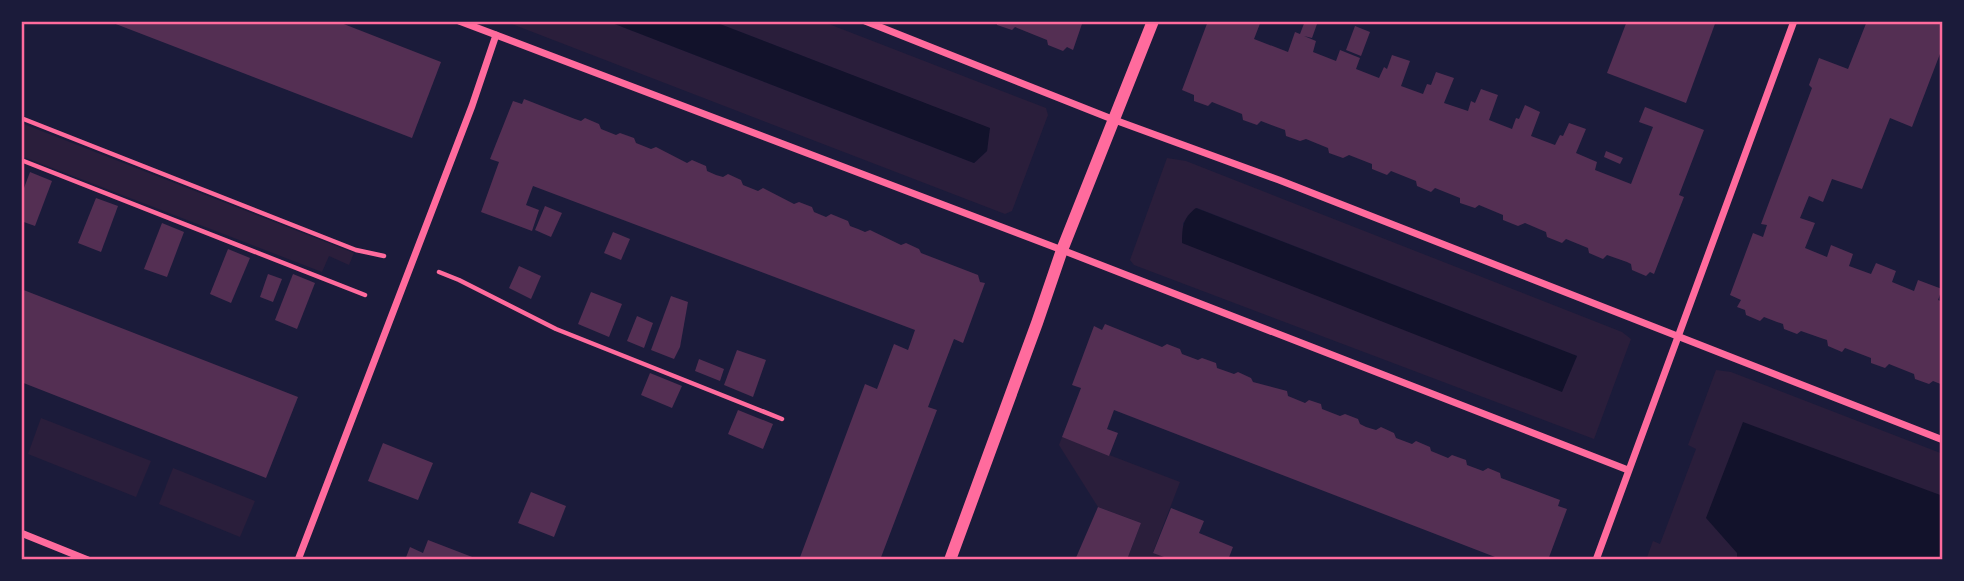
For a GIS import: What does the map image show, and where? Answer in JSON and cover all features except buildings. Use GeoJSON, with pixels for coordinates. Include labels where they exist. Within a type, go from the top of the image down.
{"type":"FeatureCollection","features":[{"type":"Feature","properties":{"kind":"street"},"geometry":{"type":"LineString","coordinates":[[459,21],[1062,250],[1628,470]]}},
{"type":"Feature","properties":{"kind":"street"},"geometry":{"type":"LineString","coordinates":[[865,21],[1943,440]]}},
{"type":"Feature","properties":{"kind":"street"},"geometry":{"type":"LineString","coordinates":[[950,560],[1062,250],[1153,21]]}},
{"type":"Feature","properties":{"kind":"street"},"geometry":{"type":"LineString","coordinates":[[1596,560],[1794,21]]}},
{"type":"Feature","properties":{"kind":"street"},"geometry":{"type":"LineString","coordinates":[[298,560],[472,106],[496,36]]}},
{"type":"Feature","properties":{"kind":"street"},"geometry":{"type":"LineString","coordinates":[[21,533],[88,560]]}},
{"type":"Feature","properties":{"kind":"path"},"geometry":{"type":"LineString","coordinates":[[21,160],[395,307]]}},
{"type":"Feature","properties":{"kind":"shaded area"},"geometry":{"type":"Polygon","coordinates":[[[504,21],[607,21],[974,163],[987,151],[989,128],[712,21],[821,21],[1046,108],[1048,115],[1012,211],[1005,214],[504,21]]]}},
{"type":"Feature","properties":{"kind":"shaded area"},"geometry":{"type":"Polygon","coordinates":[[[607,21],[712,21],[990,128],[987,151],[974,163],[607,21]]]}},
{"type":"Feature","properties":{"kind":"shaded area"},"geometry":{"type":"Polygon","coordinates":[[[21,123],[354,253],[349,265],[329,256],[322,272],[21,156],[21,123]]]}},
{"type":"Feature","properties":{"kind":"shaded area"},"geometry":{"type":"Polygon","coordinates":[[[1167,158],[1186,161],[1622,332],[1631,339],[1594,439],[1134,265],[1130,260],[1167,158]],[[1197,208],[1183,223],[1183,243],[1562,391],[1577,356],[1197,208]]]}},
{"type":"Feature","properties":{"kind":"shaded area"},"geometry":{"type":"Polygon","coordinates":[[[1196,208],[1577,356],[1562,392],[1182,243],[1184,223],[1196,208]]]}},
{"type":"Feature","properties":{"kind":"shaded area"},"geometry":{"type":"Polygon","coordinates":[[[1716,370],[1731,372],[1943,454],[1943,560],[1646,560],[1653,541],[1660,544],[1696,449],[1688,445],[1716,370]]]}},
{"type":"Feature","properties":{"kind":"shaded area"},"geometry":{"type":"Polygon","coordinates":[[[41,418],[151,461],[136,497],[28,454],[41,418]]]}},
{"type":"Feature","properties":{"kind":"shaded area"},"geometry":{"type":"Polygon","coordinates":[[[1743,422],[1943,496],[1943,560],[1737,560],[1737,553],[1706,518],[1743,422]]]}},
{"type":"Feature","properties":{"kind":"shaded area"},"geometry":{"type":"Polygon","coordinates":[[[1062,437],[1180,482],[1153,552],[1172,560],[1135,560],[1128,557],[1141,523],[1098,507],[1059,445],[1062,437]]]}},
{"type":"Feature","properties":{"kind":"shaded area"},"geometry":{"type":"Polygon","coordinates":[[[173,468],[255,501],[240,537],[159,504],[173,468]]]}}]}
